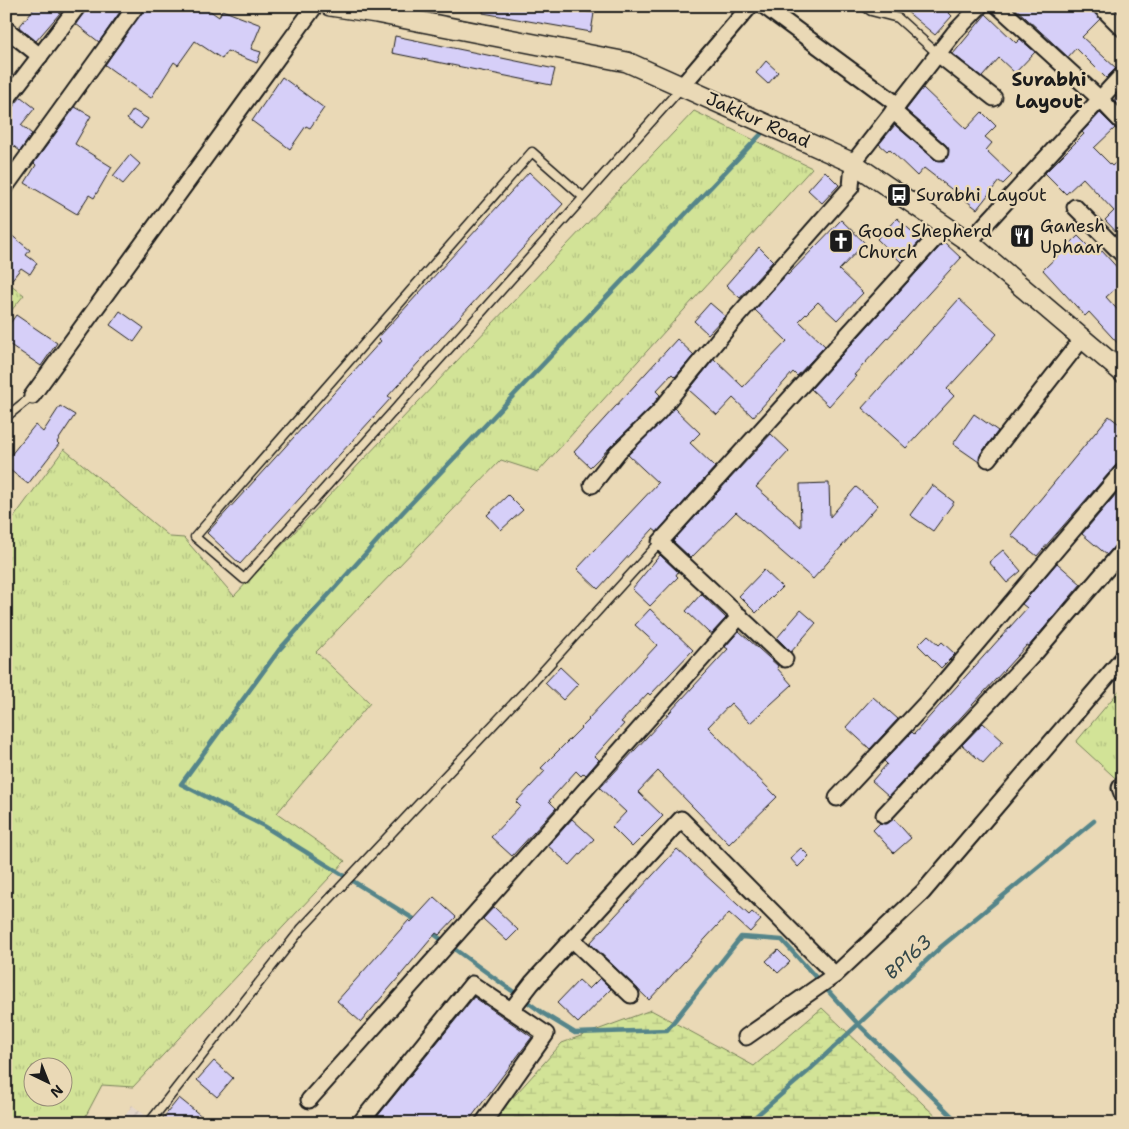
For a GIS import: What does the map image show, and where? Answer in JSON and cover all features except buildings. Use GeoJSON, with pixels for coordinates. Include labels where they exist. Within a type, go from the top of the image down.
{"type":"FeatureCollection","features":[{"type":"Feature","properties":{"kind":"street"},"geometry":{"type":"LineString","coordinates":[[6,100],[78,6]]}},
{"type":"Feature","properties":{"kind":"street"},"geometry":{"type":"LineString","coordinates":[[6,186],[136,6]]}},
{"type":"Feature","properties":{"kind":"street"},"geometry":{"type":"LineString","coordinates":[[32,396],[315,6]]}},
{"type":"Feature","properties":{"kind":"street","name":"Jakkur Road"},"geometry":{"type":"LineString","coordinates":[[330,6],[379,10],[627,62],[853,163],[969,242],[1123,373]]}},
{"type":"Feature","properties":{"kind":"street"},"geometry":{"type":"LineString","coordinates":[[682,86],[750,6]]}},
{"type":"Feature","properties":{"kind":"street"},"geometry":{"type":"LineString","coordinates":[[764,6],[895,108],[940,152]]}},
{"type":"Feature","properties":{"kind":"street"},"geometry":{"type":"LineString","coordinates":[[592,485],[618,452],[658,412],[734,320],[850,187],[853,163],[938,54],[980,6]]}},
{"type":"Feature","properties":{"kind":"street"},"geometry":{"type":"LineString","coordinates":[[998,6],[1100,99],[1123,123]]}},
{"type":"Feature","properties":{"kind":"street"},"geometry":{"type":"LineString","coordinates":[[1100,6],[1123,28]]}},
{"type":"Feature","properties":{"kind":"street"},"geometry":{"type":"LineString","coordinates":[[6,29],[40,56]]}},
{"type":"Feature","properties":{"kind":"street"},"geometry":{"type":"LineString","coordinates":[[938,54],[994,98]]}},
{"type":"Feature","properties":{"kind":"street"},"geometry":{"type":"LineString","coordinates":[[969,242],[1123,74]]}},
{"type":"Feature","properties":{"kind":"street"},"geometry":{"type":"LineString","coordinates":[[1075,207],[1123,255]]}},
{"type":"Feature","properties":{"kind":"street"},"geometry":{"type":"LineString","coordinates":[[785,659],[660,542],[946,226]]}},
{"type":"Feature","properties":{"kind":"street"},"geometry":{"type":"LineString","coordinates":[[988,459],[1082,339]]}},
{"type":"Feature","properties":{"kind":"street"},"geometry":{"type":"LineString","coordinates":[[838,798],[927,702],[1123,471]]}},
{"type":"Feature","properties":{"kind":"street"},"geometry":{"type":"LineString","coordinates":[[884,815],[1036,652],[1123,550]]}},
{"type":"Feature","properties":{"kind":"street"},"geometry":{"type":"LineString","coordinates":[[309,1100],[740,616]]}},
{"type":"Feature","properties":{"kind":"street"},"geometry":{"type":"LineString","coordinates":[[746,1037],[835,975],[923,892],[1123,658]]}},
{"type":"Feature","properties":{"kind":"street"},"geometry":{"type":"LineString","coordinates":[[1123,783],[1120,788],[1123,796]]}},
{"type":"Feature","properties":{"kind":"street"},"geometry":{"type":"LineString","coordinates":[[513,1007],[572,939],[681,820],[835,975]]}},
{"type":"Feature","properties":{"kind":"street"},"geometry":{"type":"LineString","coordinates":[[572,939],[631,995]]}},
{"type":"Feature","properties":{"kind":"street"},"geometry":{"type":"LineString","coordinates":[[360,1123],[472,984],[513,1007],[546,1034],[483,1123]]}},
{"type":"Feature","properties":{"kind":"lane"},"geometry":{"type":"LineString","coordinates":[[864,6],[870,11],[898,18],[938,54]]}},
{"type":"Feature","properties":{"kind":"lane"},"geometry":{"type":"LineString","coordinates":[[582,196],[532,152],[195,536],[244,579],[582,196],[682,86]]}},
{"type":"Feature","properties":{"kind":"lane"},"geometry":{"type":"LineString","coordinates":[[6,417],[32,396]]}},
{"type":"Feature","properties":{"kind":"lane"},"geometry":{"type":"LineString","coordinates":[[149,1123],[302,928],[527,689],[660,542]]}},
{"type":"Feature","properties":{"kind":"shaded area"},"geometry":{"type":"Polygon","coordinates":[[[132,1105],[155,1123],[121,1123],[132,1105]]]}},
{"type":"Feature","properties":{"kind":"green space"},"geometry":{"type":"Polygon","coordinates":[[[694,111],[812,168],[538,472],[501,460],[316,652],[370,703],[277,813],[345,861],[133,1087],[102,1085],[82,1123],[6,1123],[6,528],[64,449],[170,537],[184,538],[234,596],[694,111]]]}},
{"type":"Feature","properties":{"kind":"green space"},"geometry":{"type":"Polygon","coordinates":[[[6,281],[24,295],[6,317],[6,281]]]}},
{"type":"Feature","properties":{"kind":"green space"},"geometry":{"type":"Polygon","coordinates":[[[1123,686],[1123,785],[1076,742],[1123,686]]]}},
{"type":"Feature","properties":{"kind":"green space"},"geometry":{"type":"Polygon","coordinates":[[[822,1008],[943,1123],[490,1123],[562,1043],[651,1010],[754,1066],[822,1008]]]}},
{"type":"Feature","properties":{"kind":"waterway"},"geometry":{"type":"LineString","coordinates":[[417,921],[264,826],[181,784],[279,650],[403,512],[763,132]]}},
{"type":"Feature","properties":{"kind":"waterway","name":"BP163"},"geometry":{"type":"LineString","coordinates":[[748,1123],[805,1074],[942,946],[1094,821]]}},
{"type":"Feature","properties":{"kind":"waterway"},"geometry":{"type":"LineString","coordinates":[[431,932],[544,1014],[575,1033],[667,1030],[741,937],[782,940],[858,1024],[959,1123]]}},
{"type":"Feature","properties":{"kind":"place","name":"Surabhi Layout"},"geometry":{"type":"Point","coordinates":[899,195]}},
{"type":"Feature","properties":{"kind":"place","name":"Ganesh Uphaar"},"geometry":{"type":"Point","coordinates":[1022,236]}},
{"type":"Feature","properties":{"kind":"place","name":"Good Shepherd Church"},"geometry":{"type":"Point","coordinates":[841,241]}},
{"type":"Feature","properties":{"kind":"district","name":"Surabhi Layout"},"geometry":{"type":"Point","coordinates":[1049,90]}}]}
